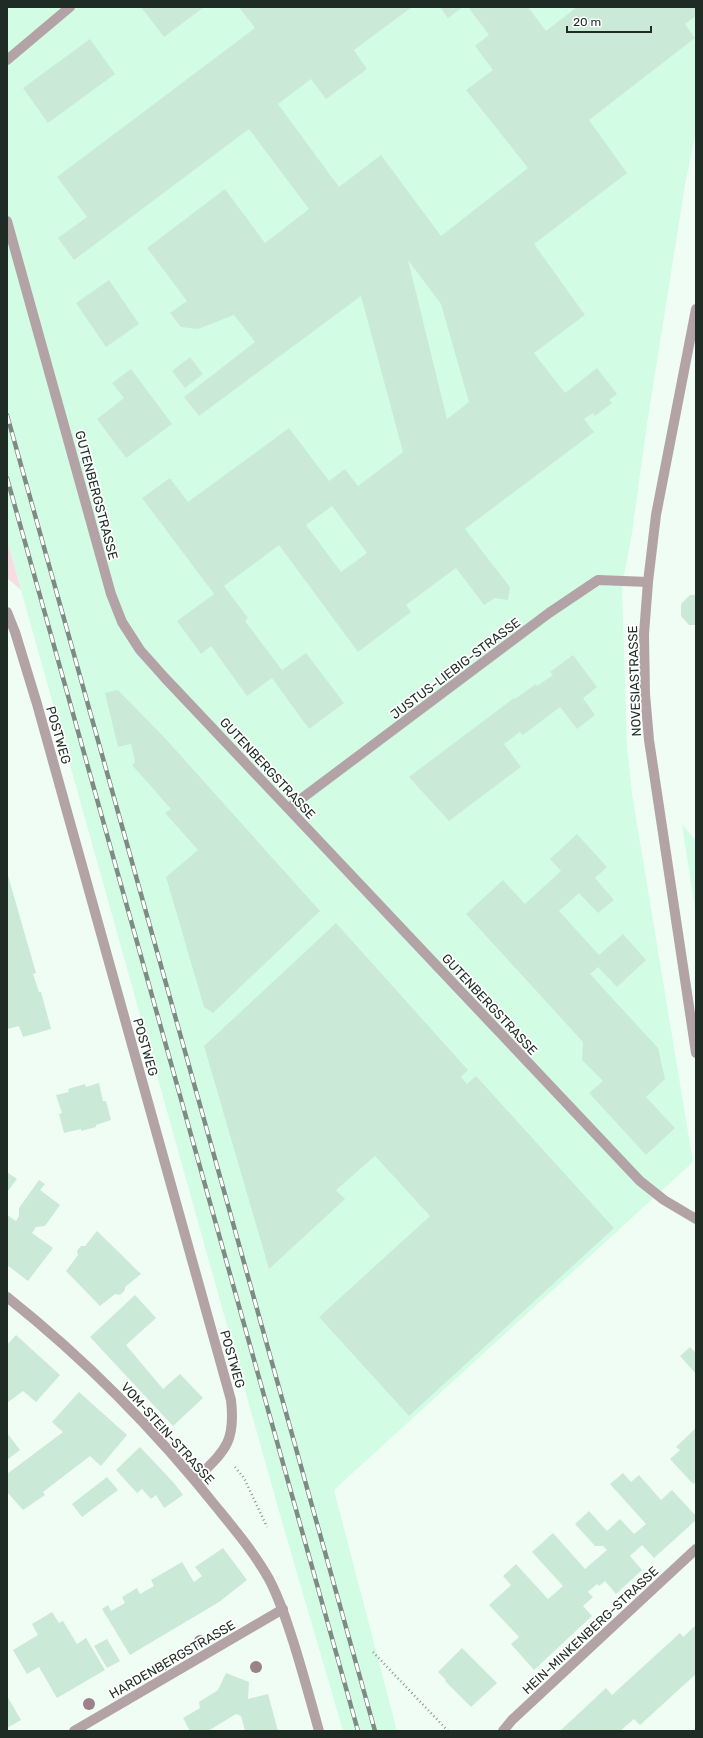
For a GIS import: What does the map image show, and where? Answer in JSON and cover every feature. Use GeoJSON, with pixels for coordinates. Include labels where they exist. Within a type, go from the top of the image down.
{"type":"FeatureCollection","features":[{"type":"Feature","properties":{"kind":"street"},"geometry":{"type":"LineString","coordinates":[[7,60],[70,7]]}},
{"type":"Feature","properties":{"kind":"street","name":"GUTENBERGSTRASSE"},"geometry":{"type":"LineString","coordinates":[[7,221],[111,594],[122,622],[140,650],[640,1181],[664,1200],[696,1219]]}},
{"type":"Feature","properties":{"kind":"street","name":"NOVESIASTRASSE"},"geometry":{"type":"LineString","coordinates":[[696,309],[656,515],[648,582],[644,634],[645,694],[648,732],[696,1053]]}},
{"type":"Feature","properties":{"kind":"street","name":"JUSTUS-LIEBIG-STRASSE"},"geometry":{"type":"LineString","coordinates":[[289,808],[548,613],[598,580],[648,582]]}},
{"type":"Feature","properties":{"kind":"street","name":"POSTWEG"},"geometry":{"type":"LineString","coordinates":[[7,612],[15,632],[36,704],[232,1400],[232,1429],[228,1442],[222,1453],[195,1480]]}},
{"type":"Feature","properties":{"kind":"street","name":"VOM-STEIN-STRASSE"},"geometry":{"type":"LineString","coordinates":[[7,1297],[54,1336],[103,1381],[195,1480],[252,1551],[269,1579],[283,1609],[319,1731]]}},
{"type":"Feature","properties":{"kind":"street","name":"HEIN-MINKENBERG-STRASSE"},"geometry":{"type":"LineString","coordinates":[[503,1731],[512,1720],[696,1549]]}},
{"type":"Feature","properties":{"kind":"street","name":"HARDENBERGSTRASSE"},"geometry":{"type":"LineString","coordinates":[[74,1731],[283,1609]]}},
{"type":"Feature","properties":{"kind":"path"},"geometry":{"type":"LineString","coordinates":[[244,1478],[267,1526]]}},
{"type":"Feature","properties":{"kind":"path"},"geometry":{"type":"LineString","coordinates":[[373,1652],[448,1731]]}},
{"type":"Feature","properties":{"kind":"shaded area"},"geometry":{"type":"Polygon","coordinates":[[[7,7],[696,7],[696,131],[685,185],[647,424],[632,533],[622,586],[627,746],[632,794],[693,1162],[334,1490],[397,1731],[343,1731],[282,1522],[7,540],[7,7]]]}},
{"type":"Feature","properties":{"kind":"shaded area"},"geometry":{"type":"Polygon","coordinates":[[[7,540],[21,590],[7,578],[7,540]]]}},
{"type":"Feature","properties":{"kind":"shaded area"},"geometry":{"type":"Polygon","coordinates":[[[682,824],[696,841],[696,915],[682,824]]]}},
{"type":"Feature","properties":{"kind":"building"},"geometry":{"type":"Polygon","coordinates":[[[141,7],[204,7],[164,37],[141,7]]]}},
{"type":"Feature","properties":{"kind":"building"},"geometry":{"type":"Polygon","coordinates":[[[239,7],[412,7],[354,50],[367,69],[326,99],[311,79],[278,104],[339,187],[381,155],[441,236],[528,168],[466,90],[493,70],[475,46],[489,35],[468,7],[528,7],[546,31],[577,7],[696,7],[696,16],[685,24],[695,38],[589,120],[627,173],[534,244],[585,315],[534,353],[565,393],[597,368],[617,394],[609,400],[612,403],[595,416],[593,413],[584,419],[594,432],[465,529],[510,587],[508,600],[495,598],[484,605],[456,568],[406,605],[411,612],[358,652],[279,545],[224,586],[248,618],[245,621],[282,670],[306,653],[344,703],[309,729],[272,678],[247,696],[211,646],[201,654],[177,621],[214,594],[142,498],[170,478],[188,502],[289,428],[329,481],[345,469],[358,486],[403,452],[361,296],[199,416],[184,397],[255,342],[234,315],[198,329],[181,327],[170,313],[187,301],[147,248],[225,189],[265,243],[309,209],[249,129],[74,260],[58,238],[87,217],[57,177],[255,28],[239,7]],[[408,260],[447,419],[469,402],[441,304],[408,260]],[[332,506],[306,525],[341,572],[367,553],[332,506]]]}},
{"type":"Feature","properties":{"kind":"building"},"geometry":{"type":"Polygon","coordinates":[[[440,7],[463,7],[448,18],[440,7]]]}},
{"type":"Feature","properties":{"kind":"building"},"geometry":{"type":"Polygon","coordinates":[[[90,39],[115,74],[48,123],[23,88],[90,39]]]}},
{"type":"Feature","properties":{"kind":"building"},"geometry":{"type":"Polygon","coordinates":[[[109,280],[139,324],[106,347],[76,303],[109,280]]]}},
{"type":"Feature","properties":{"kind":"building"},"geometry":{"type":"Polygon","coordinates":[[[190,357],[203,374],[185,388],[172,371],[190,357]]]}},
{"type":"Feature","properties":{"kind":"building"},"geometry":{"type":"Polygon","coordinates":[[[131,369],[172,424],[126,458],[97,419],[124,398],[112,383],[131,369]]]}},
{"type":"Feature","properties":{"kind":"building"},"geometry":{"type":"Polygon","coordinates":[[[690,595],[696,595],[696,625],[689,625],[681,616],[681,604],[690,595]]]}},
{"type":"Feature","properties":{"kind":"building"},"geometry":{"type":"Polygon","coordinates":[[[573,655],[597,687],[583,698],[595,715],[577,729],[560,707],[523,735],[520,732],[504,744],[521,767],[449,821],[409,777],[514,698],[515,699],[536,684],[537,686],[553,675],[550,672],[573,655]]]}},
{"type":"Feature","properties":{"kind":"building"},"geometry":{"type":"Polygon","coordinates":[[[118,690],[164,737],[320,911],[213,1013],[204,1007],[166,877],[198,850],[165,813],[171,809],[132,765],[135,762],[131,744],[118,747],[105,693],[118,690]]]}},
{"type":"Feature","properties":{"kind":"building"},"geometry":{"type":"Polygon","coordinates":[[[577,834],[607,867],[595,878],[614,900],[598,913],[579,893],[559,911],[599,955],[623,934],[646,960],[617,987],[598,967],[590,974],[658,1048],[665,1079],[646,1097],[675,1128],[646,1155],[589,1093],[603,1081],[582,1060],[583,1042],[466,914],[503,880],[525,904],[561,871],[550,859],[577,834]]]}},
{"type":"Feature","properties":{"kind":"building"},"geometry":{"type":"Polygon","coordinates":[[[7,872],[36,973],[33,974],[39,992],[41,992],[51,1029],[23,1037],[19,1026],[7,1029],[7,872]]]}},
{"type":"Feature","properties":{"kind":"building"},"geometry":{"type":"Polygon","coordinates":[[[336,923],[468,1070],[461,1077],[467,1084],[476,1076],[614,1228],[409,1416],[319,1317],[430,1216],[375,1156],[336,1190],[345,1199],[269,1269],[204,1046],[336,923]]]}},
{"type":"Feature","properties":{"kind":"building"},"geometry":{"type":"Polygon","coordinates":[[[99,1083],[103,1101],[106,1101],[111,1120],[96,1125],[96,1127],[64,1133],[59,1114],[62,1113],[56,1095],[69,1092],[68,1089],[85,1084],[86,1087],[99,1083]]]}},
{"type":"Feature","properties":{"kind":"building"},"geometry":{"type":"Polygon","coordinates":[[[7,1172],[17,1179],[7,1192],[7,1172]]]}},
{"type":"Feature","properties":{"kind":"building"},"geometry":{"type":"Polygon","coordinates":[[[39,1180],[45,1184],[40,1190],[60,1205],[45,1226],[36,1227],[32,1233],[53,1248],[28,1281],[7,1265],[7,1215],[16,1221],[19,1216],[19,1208],[39,1180]]]}},
{"type":"Feature","properties":{"kind":"building"},"geometry":{"type":"Polygon","coordinates":[[[97,1231],[141,1274],[125,1287],[125,1290],[120,1295],[115,1294],[100,1306],[66,1271],[78,1255],[77,1251],[81,1246],[85,1246],[97,1231]]]}},
{"type":"Feature","properties":{"kind":"building"},"geometry":{"type":"Polygon","coordinates":[[[135,1295],[156,1318],[126,1345],[163,1389],[180,1374],[203,1398],[173,1426],[90,1337],[135,1295]]]}},
{"type":"Feature","properties":{"kind":"building"},"geometry":{"type":"Polygon","coordinates":[[[16,1335],[60,1375],[36,1402],[23,1391],[7,1403],[7,1345],[16,1335]]]}},
{"type":"Feature","properties":{"kind":"building"},"geometry":{"type":"Polygon","coordinates":[[[690,1347],[696,1353],[696,1374],[680,1356],[690,1347]]]}},
{"type":"Feature","properties":{"kind":"building"},"geometry":{"type":"Polygon","coordinates":[[[79,1392],[127,1435],[101,1466],[90,1456],[43,1492],[45,1495],[23,1510],[7,1492],[7,1474],[63,1432],[52,1422],[79,1392]]]}},
{"type":"Feature","properties":{"kind":"building"},"geometry":{"type":"Polygon","coordinates":[[[696,1428],[696,1481],[693,1484],[670,1459],[680,1450],[676,1447],[696,1428]]]}},
{"type":"Feature","properties":{"kind":"building"},"geometry":{"type":"Polygon","coordinates":[[[7,1433],[20,1450],[7,1460],[7,1433]]]}},
{"type":"Feature","properties":{"kind":"building"},"geometry":{"type":"Polygon","coordinates":[[[140,1447],[174,1483],[183,1495],[164,1508],[156,1495],[151,1499],[142,1489],[137,1493],[116,1470],[140,1447]]]}},
{"type":"Feature","properties":{"kind":"building"},"geometry":{"type":"Polygon","coordinates":[[[623,1473],[631,1482],[639,1475],[661,1500],[672,1490],[696,1516],[696,1520],[654,1558],[642,1545],[630,1556],[642,1570],[616,1594],[605,1581],[599,1586],[597,1584],[588,1592],[593,1597],[583,1606],[592,1616],[534,1670],[511,1644],[519,1637],[489,1605],[511,1585],[503,1576],[516,1564],[548,1599],[563,1586],[532,1552],[553,1533],[585,1569],[607,1550],[603,1546],[595,1546],[575,1524],[589,1511],[607,1531],[620,1519],[634,1534],[646,1524],[610,1484],[623,1473]]]}},
{"type":"Feature","properties":{"kind":"building"},"geometry":{"type":"Polygon","coordinates":[[[107,1477],[118,1490],[82,1517],[72,1504],[107,1477]]]}},
{"type":"Feature","properties":{"kind":"building"},"geometry":{"type":"Polygon","coordinates":[[[223,1548],[247,1580],[219,1602],[130,1655],[102,1609],[108,1605],[111,1611],[125,1603],[122,1597],[137,1588],[140,1594],[154,1586],[151,1580],[182,1562],[194,1582],[202,1576],[195,1567],[223,1548]]]}},
{"type":"Feature","properties":{"kind":"building"},"geometry":{"type":"Polygon","coordinates":[[[52,1612],[59,1623],[63,1621],[77,1644],[86,1638],[105,1670],[57,1698],[39,1667],[27,1674],[13,1650],[38,1635],[32,1624],[52,1612]]]}},
{"type":"Feature","properties":{"kind":"building"},"geometry":{"type":"Polygon","coordinates":[[[696,1625],[696,1674],[640,1725],[634,1719],[620,1731],[560,1731],[606,1688],[612,1695],[680,1633],[683,1637],[696,1625]]]}},
{"type":"Feature","properties":{"kind":"building"},"geometry":{"type":"Polygon","coordinates":[[[107,1639],[120,1661],[107,1668],[94,1646],[107,1639]]]}},
{"type":"Feature","properties":{"kind":"building"},"geometry":{"type":"Polygon","coordinates":[[[462,1648],[497,1683],[471,1707],[438,1672],[462,1648]]]}},
{"type":"Feature","properties":{"kind":"building"},"geometry":{"type":"Polygon","coordinates":[[[226,1673],[249,1682],[248,1699],[268,1694],[278,1731],[245,1731],[241,1716],[236,1714],[208,1731],[190,1731],[183,1718],[200,1708],[199,1702],[218,1690],[226,1673]]]}},
{"type":"Feature","properties":{"kind":"building"},"geometry":{"type":"Polygon","coordinates":[[[7,1696],[21,1720],[7,1728],[7,1696]]]}},
{"type":"Feature","properties":{"kind":"railway"},"geometry":{"type":"LineString","coordinates":[[7,415],[375,1731]]}},
{"type":"Feature","properties":{"kind":"railway"},"geometry":{"type":"LineString","coordinates":[[7,478],[358,1731]]}}]}
